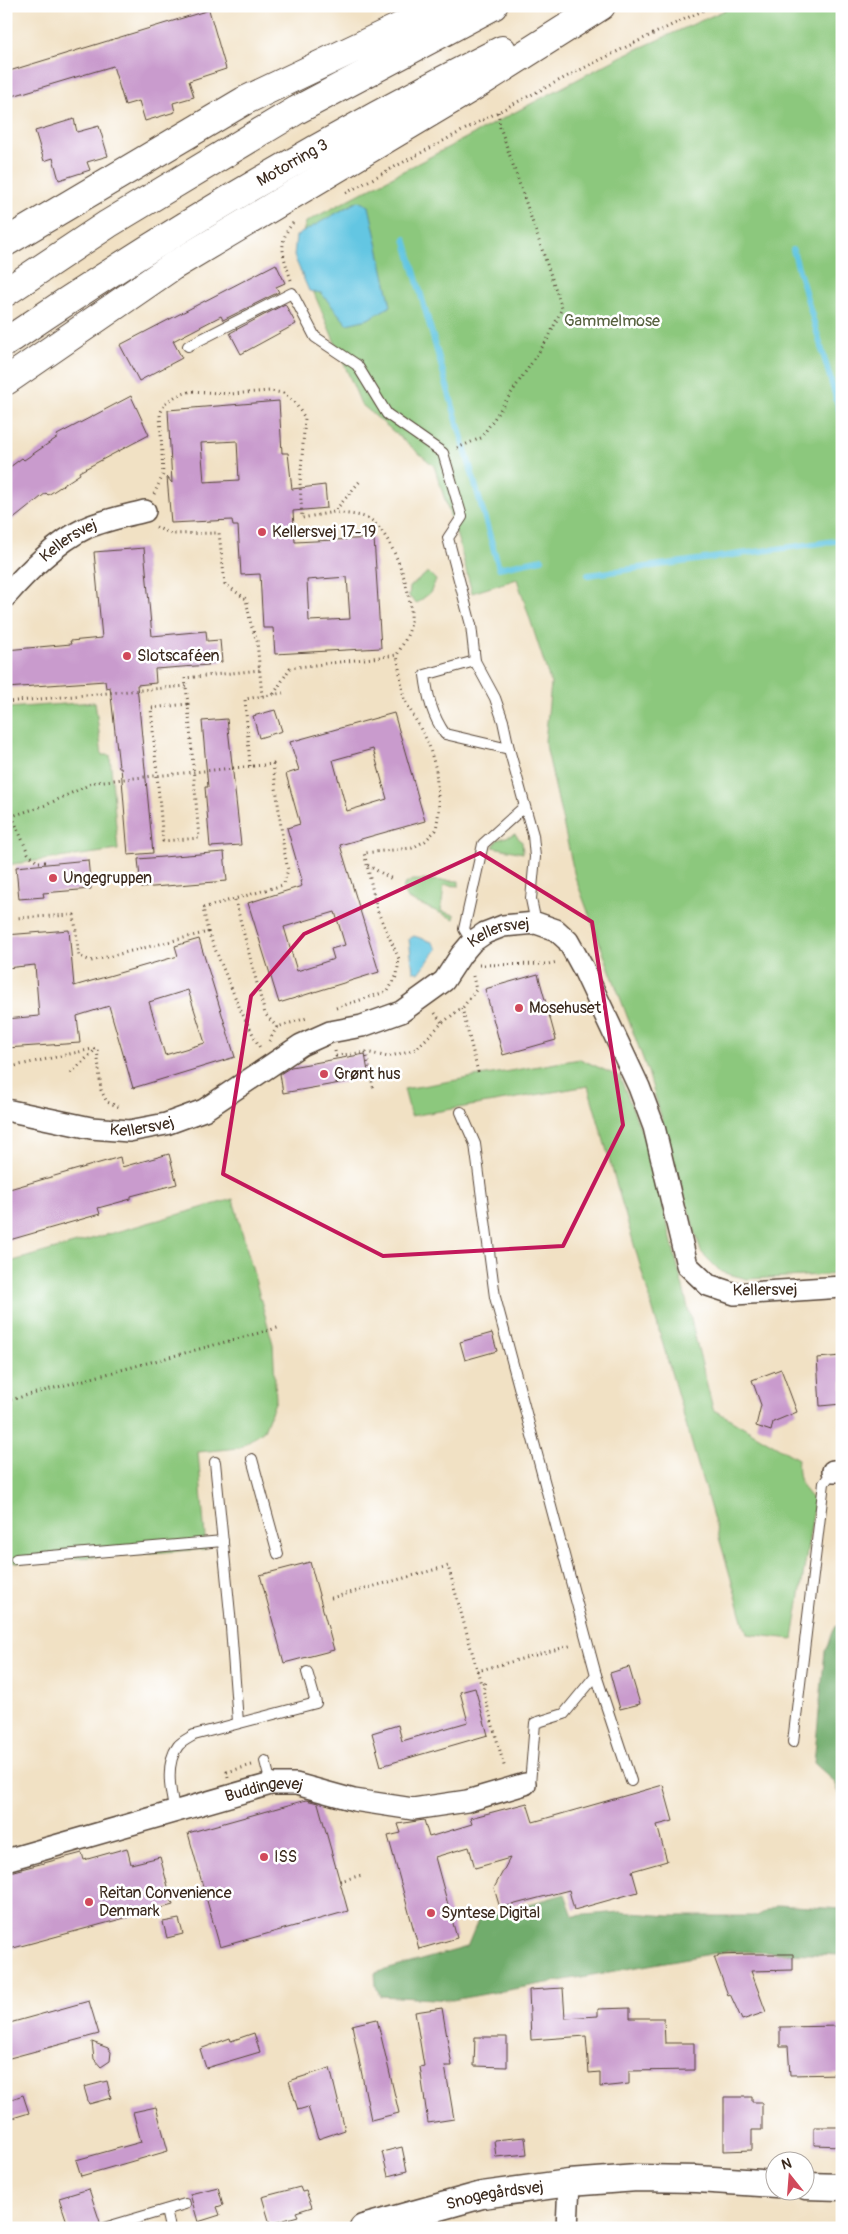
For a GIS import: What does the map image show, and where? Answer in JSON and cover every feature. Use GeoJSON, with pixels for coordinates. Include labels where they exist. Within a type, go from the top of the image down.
{"type":"FeatureCollection","features":[{"type":"Feature","properties":{"kind":"highway"},"geometry":{"type":"LineString","coordinates":[[6,242],[244,101],[406,24],[467,6]]}},
{"type":"Feature","properties":{"kind":"highway"},"geometry":{"type":"LineString","coordinates":[[6,292],[108,224],[297,110],[492,6]]}},
{"type":"Feature","properties":{"kind":"highway","name":"Motorring 3"},"geometry":{"type":"LineString","coordinates":[[6,342],[94,282],[270,177],[435,84],[590,6]]}},
{"type":"Feature","properties":{"kind":"highway"},"geometry":{"type":"LineString","coordinates":[[6,380],[173,266],[482,82],[601,6]]}},
{"type":"Feature","properties":{"kind":"street","name":"Kellersvej"},"geometry":{"type":"LineString","coordinates":[[6,596],[60,544],[84,529],[145,511]]}},
{"type":"Feature","properties":{"kind":"street","name":"Kellersvej"},"geometry":{"type":"LineString","coordinates":[[6,1110],[91,1128],[129,1130],[166,1124],[204,1110],[301,1045],[330,1032],[362,1026],[401,1012],[444,981],[472,942],[485,933],[503,926],[536,923],[556,930],[568,941],[639,1086],[654,1127],[687,1265],[708,1285],[735,1294],[842,1287]]}},
{"type":"Feature","properties":{"kind":"street","name":"Buddingevej"},"geometry":{"type":"LineString","coordinates":[[6,1860],[271,1784],[296,1784],[354,1800],[413,1809],[467,1801],[527,1784]]}},
{"type":"Feature","properties":{"kind":"street","name":"Snogegårdsvej"},"geometry":{"type":"LineString","coordinates":[[363,2228],[482,2195],[569,2182],[645,2178],[766,2183]]}},
{"type":"Feature","properties":{"kind":"street","name":"Snogegårdsvej"},"geometry":{"type":"LineString","coordinates":[[567,2228],[569,2182]]}},
{"type":"Feature","properties":{"kind":"street"},"geometry":{"type":"LineString","coordinates":[[816,2186],[842,2187]]}},
{"type":"Feature","properties":{"kind":"lane"},"geometry":{"type":"LineString","coordinates":[[188,346],[292,293],[315,337],[357,365],[387,414],[443,453],[462,517],[448,538],[471,625],[475,661],[495,698],[503,721],[508,749],[533,835],[535,857],[531,899],[536,923]]}},
{"type":"Feature","properties":{"kind":"lane"},"geometry":{"type":"LineString","coordinates":[[475,661],[425,675],[429,703],[434,718],[445,734],[508,749]]}},
{"type":"Feature","properties":{"kind":"lane"},"geometry":{"type":"LineString","coordinates":[[472,942],[464,929],[482,844],[524,807]]}},
{"type":"Feature","properties":{"kind":"lane"},"geometry":{"type":"LineString","coordinates":[[461,1112],[475,1144],[495,1297],[596,1675],[631,1781]]}},
{"type":"Feature","properties":{"kind":"lane"},"geometry":{"type":"LineString","coordinates":[[252,1459],[278,1554]]}},
{"type":"Feature","properties":{"kind":"lane"},"geometry":{"type":"LineString","coordinates":[[215,1462],[230,1614],[238,1722]]}},
{"type":"Feature","properties":{"kind":"lane"},"geometry":{"type":"LineString","coordinates":[[793,1742],[824,1483],[837,1471]]}},
{"type":"Feature","properties":{"kind":"lane"},"geometry":{"type":"LineString","coordinates":[[16,1559],[223,1541]]}},
{"type":"Feature","properties":{"kind":"lane"},"geometry":{"type":"LineString","coordinates":[[175,1811],[171,1796],[170,1765],[178,1746],[194,1735],[316,1703],[307,1672]]}},
{"type":"Feature","properties":{"kind":"lane"},"geometry":{"type":"LineString","coordinates":[[527,1784],[535,1723],[564,1714],[596,1675]]}},
{"type":"Feature","properties":{"kind":"lane"},"geometry":{"type":"LineString","coordinates":[[265,1761],[271,1784]]}},
{"type":"Feature","properties":{"kind":"lane"},"geometry":{"type":"LineString","coordinates":[[104,2228],[185,2204]]}},
{"type":"Feature","properties":{"kind":"lane"},"geometry":{"type":"LineString","coordinates":[[166,2210],[170,2228]]}},
{"type":"Feature","properties":{"kind":"path"},"geometry":{"type":"LineString","coordinates":[[341,196],[498,111],[713,6]]}},
{"type":"Feature","properties":{"kind":"path"},"geometry":{"type":"LineString","coordinates":[[453,450],[481,438],[549,337],[562,308],[500,126],[498,111]]}},
{"type":"Feature","properties":{"kind":"path"},"geometry":{"type":"LineString","coordinates":[[292,293],[292,281],[282,247],[285,232],[298,219]]}},
{"type":"Feature","properties":{"kind":"path"},"geometry":{"type":"LineString","coordinates":[[262,696],[257,641],[251,625],[246,599],[225,584],[219,533],[171,534],[157,528],[145,511],[163,475],[160,414],[165,403],[176,396],[192,391],[230,394],[270,391],[283,393],[295,403],[305,418],[300,483],[302,518],[334,512],[370,518],[384,532],[394,551],[409,602],[412,621],[404,642],[396,655],[404,699],[428,742],[436,770],[439,810],[436,830],[426,841],[412,848],[364,853],[377,910],[399,959],[397,975],[388,991],[333,1009]]}},
{"type":"Feature","properties":{"kind":"path"},"geometry":{"type":"LineString","coordinates":[[334,512],[360,481]]}},
{"type":"Feature","properties":{"kind":"path"},"geometry":{"type":"LineString","coordinates":[[274,694],[290,668],[396,655]]}},
{"type":"Feature","properties":{"kind":"path"},"geometry":{"type":"LineString","coordinates":[[188,704],[151,708],[163,841],[199,838],[194,772],[188,704],[185,678],[260,670]]}},
{"type":"Feature","properties":{"kind":"path"},"geometry":{"type":"LineString","coordinates":[[6,702],[186,686]]}},
{"type":"Feature","properties":{"kind":"path"},"geometry":{"type":"LineString","coordinates":[[250,766],[244,698],[283,694]]}},
{"type":"Feature","properties":{"kind":"path"},"geometry":{"type":"LineString","coordinates":[[6,818],[46,805],[95,782],[272,764],[288,870],[284,885],[203,908],[208,932],[240,1009],[262,1052],[277,1027],[314,1015]]}},
{"type":"Feature","properties":{"kind":"path"},"geometry":{"type":"LineString","coordinates":[[12,816],[28,853],[37,862],[45,862]]}},
{"type":"Feature","properties":{"kind":"path"},"geometry":{"type":"LineString","coordinates":[[368,865],[394,880]]}},
{"type":"Feature","properties":{"kind":"path"},"geometry":{"type":"LineString","coordinates":[[234,900],[265,1014],[277,1027]]}},
{"type":"Feature","properties":{"kind":"path"},"geometry":{"type":"LineString","coordinates":[[16,918],[74,915],[78,956],[91,961],[208,932]]}},
{"type":"Feature","properties":{"kind":"path"},"geometry":{"type":"LineString","coordinates":[[471,965],[548,964],[577,957]]}},
{"type":"Feature","properties":{"kind":"path"},"geometry":{"type":"LineString","coordinates":[[462,1008],[478,1072]]}},
{"type":"Feature","properties":{"kind":"path"},"geometry":{"type":"LineString","coordinates":[[6,1068],[97,1048]]}},
{"type":"Feature","properties":{"kind":"path"},"geometry":{"type":"LineString","coordinates":[[71,1073],[97,1048]]}},
{"type":"Feature","properties":{"kind":"path"},"geometry":{"type":"LineString","coordinates":[[97,1048],[101,1090],[107,1102],[127,1111]]}},
{"type":"Feature","properties":{"kind":"path"},"geometry":{"type":"LineString","coordinates":[[366,1052],[374,1091]]}},
{"type":"Feature","properties":{"kind":"path"},"geometry":{"type":"LineString","coordinates":[[6,1401],[281,1327]]}},
{"type":"Feature","properties":{"kind":"path"},"geometry":{"type":"LineString","coordinates":[[331,1598],[448,1566],[480,1684],[486,1682],[483,1690],[500,1751]]}},
{"type":"Feature","properties":{"kind":"path"},"geometry":{"type":"LineString","coordinates":[[477,1671],[588,1642]]}},
{"type":"Feature","properties":{"kind":"path"},"geometry":{"type":"LineString","coordinates":[[340,1881],[362,1875]]}},
{"type":"Feature","properties":{"kind":"highlighted area"},"geometry":{"type":"Polygon","coordinates":[[[480,853],[592,922],[623,1125],[563,1246],[383,1256],[223,1174],[251,996],[304,934],[480,853]]]}},
{"type":"Feature","properties":{"kind":"green space","name":"Gammelmose"},"geometry":{"type":"Polygon","coordinates":[[[734,6],[842,6],[842,1274],[747,1279],[721,1272],[701,1252],[648,1072],[575,877],[545,741],[551,684],[517,579],[472,593],[459,543],[434,466],[361,404],[297,253],[306,222],[622,56],[734,6]]]}},
{"type":"Feature","properties":{"kind":"green space"},"geometry":{"type":"Polygon","coordinates":[[[428,572],[436,580],[430,593],[417,603],[409,597],[410,587],[428,572]]]}},
{"type":"Feature","properties":{"kind":"green space"},"geometry":{"type":"Polygon","coordinates":[[[95,702],[102,755],[110,755],[118,850],[6,865],[6,708],[95,702]]]}},
{"type":"Feature","properties":{"kind":"green space"},"geometry":{"type":"Polygon","coordinates":[[[515,834],[522,842],[523,853],[493,847],[497,840],[515,834]]]}},
{"type":"Feature","properties":{"kind":"green space"},"geometry":{"type":"Polygon","coordinates":[[[412,880],[459,881],[459,886],[444,885],[441,911],[455,915],[454,919],[408,899],[403,892],[404,885],[412,880]]]}},
{"type":"Feature","properties":{"kind":"green space"},"geometry":{"type":"Polygon","coordinates":[[[580,1059],[620,1077],[649,1150],[713,1409],[798,1459],[800,1482],[815,1501],[793,1639],[747,1634],[588,1086],[411,1116],[404,1089],[580,1059]]]}},
{"type":"Feature","properties":{"kind":"green space"},"geometry":{"type":"Polygon","coordinates":[[[233,1199],[273,1344],[276,1400],[264,1430],[239,1448],[198,1452],[206,1549],[6,1563],[6,1263],[233,1199]]]}},
{"type":"Feature","properties":{"kind":"green space"},"geometry":{"type":"Polygon","coordinates":[[[837,1625],[842,1625],[842,1801],[835,1782],[814,1763],[825,1651],[837,1625]]]}},
{"type":"Feature","properties":{"kind":"green space"},"geometry":{"type":"Polygon","coordinates":[[[565,1894],[573,1916],[620,1912],[670,1916],[757,1916],[778,1905],[842,1909],[842,1955],[727,1951],[452,2000],[380,1996],[376,1986],[375,1973],[467,1947],[479,1918],[565,1894]]]}},
{"type":"Feature","properties":{"kind":"water"},"geometry":{"type":"Polygon","coordinates":[[[358,201],[369,206],[391,306],[368,319],[347,324],[321,293],[309,291],[294,256],[296,236],[358,201]]]}},
{"type":"Feature","properties":{"kind":"water"},"geometry":{"type":"Polygon","coordinates":[[[414,936],[432,942],[437,949],[419,973],[413,971],[409,939],[414,936]]]}},
{"type":"Feature","properties":{"kind":"building"},"geometry":{"type":"Polygon","coordinates":[[[209,10],[226,69],[189,81],[194,97],[173,103],[175,112],[145,121],[139,101],[125,105],[113,66],[6,98],[6,72],[209,10]]]}},
{"type":"Feature","properties":{"kind":"building"},"geometry":{"type":"Polygon","coordinates":[[[74,119],[77,132],[99,126],[108,156],[87,162],[90,170],[59,180],[53,158],[44,161],[35,131],[74,119]]]}},
{"type":"Feature","properties":{"kind":"building"},"geometry":{"type":"Polygon","coordinates":[[[276,264],[285,283],[276,287],[279,292],[223,320],[221,316],[173,341],[182,358],[139,381],[120,345],[276,264]]]}},
{"type":"Feature","properties":{"kind":"building"},"geometry":{"type":"Polygon","coordinates":[[[285,304],[296,324],[241,354],[230,333],[285,304]]]}},
{"type":"Feature","properties":{"kind":"building"},"geometry":{"type":"Polygon","coordinates":[[[131,396],[149,435],[79,472],[80,474],[48,495],[46,493],[6,525],[6,470],[22,458],[24,460],[58,437],[57,435],[131,396]]]}},
{"type":"Feature","properties":{"kind":"building","name":"Kellersvej 17-19"},"geometry":{"type":"Polygon","coordinates":[[[279,401],[282,453],[288,453],[292,489],[325,485],[327,508],[293,511],[295,542],[374,538],[381,648],[275,654],[273,628],[263,628],[260,574],[241,575],[238,526],[233,526],[232,520],[171,523],[167,477],[172,483],[168,410],[279,401]],[[237,441],[201,443],[204,482],[239,480],[237,441]],[[347,577],[307,580],[309,621],[350,619],[347,577]]]}},
{"type":"Feature","properties":{"kind":"building"},"geometry":{"type":"Polygon","coordinates":[[[144,548],[152,636],[206,631],[207,641],[220,640],[222,662],[208,663],[209,665],[155,669],[156,683],[137,685],[153,853],[128,855],[121,767],[119,767],[110,687],[106,688],[105,681],[6,688],[6,650],[71,644],[70,641],[102,638],[94,552],[144,548]]]}},
{"type":"Feature","properties":{"kind":"building"},"geometry":{"type":"Polygon","coordinates":[[[275,710],[282,731],[259,738],[253,716],[275,710]]]}},
{"type":"Feature","properties":{"kind":"building"},"geometry":{"type":"Polygon","coordinates":[[[394,713],[425,821],[340,845],[379,972],[279,1003],[248,903],[302,886],[300,881],[302,880],[287,828],[300,824],[286,774],[299,770],[290,742],[394,713]],[[373,749],[333,760],[347,811],[387,799],[373,749]],[[335,912],[284,927],[297,971],[334,959],[331,949],[345,945],[335,912]]]}},
{"type":"Feature","properties":{"kind":"building"},"geometry":{"type":"Polygon","coordinates":[[[227,719],[241,845],[210,847],[205,787],[208,787],[202,721],[227,719]]]}},
{"type":"Feature","properties":{"kind":"building"},"geometry":{"type":"Polygon","coordinates":[[[224,852],[227,881],[141,888],[138,859],[224,852]]]}},
{"type":"Feature","properties":{"kind":"building","name":"Ungegruppen"},"geometry":{"type":"Polygon","coordinates":[[[88,860],[91,889],[43,893],[44,897],[19,899],[16,867],[88,860]]]}},
{"type":"Feature","properties":{"kind":"building"},"geometry":{"type":"Polygon","coordinates":[[[69,930],[74,986],[178,956],[175,946],[199,939],[235,1057],[133,1088],[109,1006],[77,1016],[80,1043],[6,1048],[6,1019],[39,1016],[35,965],[6,968],[6,935],[69,930]],[[188,990],[149,1002],[165,1055],[205,1043],[188,990]]]}},
{"type":"Feature","properties":{"kind":"building","name":"Mosehuset"},"geometry":{"type":"Polygon","coordinates":[[[538,974],[556,1040],[503,1055],[485,989],[538,974]]]}},
{"type":"Feature","properties":{"kind":"building","name":"Grønt hus"},"geometry":{"type":"Polygon","coordinates":[[[365,1054],[369,1078],[283,1093],[280,1074],[291,1067],[365,1054]]]}},
{"type":"Feature","properties":{"kind":"building"},"geometry":{"type":"Polygon","coordinates":[[[169,1154],[177,1184],[131,1196],[131,1199],[98,1208],[100,1214],[6,1241],[6,1190],[120,1157],[122,1167],[169,1154]]]}},
{"type":"Feature","properties":{"kind":"building"},"geometry":{"type":"Polygon","coordinates":[[[492,1333],[497,1351],[465,1360],[460,1342],[492,1333]]]}},
{"type":"Feature","properties":{"kind":"building"},"geometry":{"type":"Polygon","coordinates":[[[842,1356],[842,1404],[820,1406],[817,1358],[842,1356]]]}},
{"type":"Feature","properties":{"kind":"building"},"geometry":{"type":"Polygon","coordinates":[[[781,1369],[797,1412],[773,1422],[771,1431],[756,1426],[761,1405],[752,1380],[781,1369]]]}},
{"type":"Feature","properties":{"kind":"building"},"geometry":{"type":"Polygon","coordinates":[[[310,1562],[334,1650],[284,1663],[260,1575],[310,1562]]]}},
{"type":"Feature","properties":{"kind":"building"},"geometry":{"type":"Polygon","coordinates":[[[629,1667],[640,1704],[620,1709],[610,1673],[629,1667]]]}},
{"type":"Feature","properties":{"kind":"building"},"geometry":{"type":"Polygon","coordinates":[[[475,1688],[488,1735],[381,1766],[372,1733],[398,1725],[402,1741],[468,1722],[460,1692],[475,1688]]]}},
{"type":"Feature","properties":{"kind":"building"},"geometry":{"type":"Polygon","coordinates":[[[663,1785],[673,1821],[657,1825],[667,1861],[632,1871],[638,1892],[574,1910],[569,1890],[500,1908],[494,1888],[510,1858],[475,1868],[469,1847],[435,1857],[457,1938],[419,1949],[388,1836],[401,1833],[398,1824],[424,1820],[429,1837],[472,1824],[470,1818],[527,1803],[533,1822],[663,1785]]]}},
{"type":"Feature","properties":{"kind":"building","name":"ISS"},"geometry":{"type":"Polygon","coordinates":[[[306,1800],[318,1803],[348,1911],[220,1947],[188,1833],[306,1800]]]}},
{"type":"Feature","properties":{"kind":"building","name":"Reitan Convenience Denmark"},"geometry":{"type":"Polygon","coordinates":[[[127,1848],[131,1864],[160,1857],[173,1905],[6,1950],[6,1873],[82,1853],[84,1860],[127,1848]]]}},
{"type":"Feature","properties":{"kind":"building"},"geometry":{"type":"Polygon","coordinates":[[[179,1919],[183,1934],[167,1938],[163,1922],[179,1919]]]}},
{"type":"Feature","properties":{"kind":"building"},"geometry":{"type":"Polygon","coordinates":[[[793,1954],[793,1970],[751,1971],[766,2012],[742,2020],[730,1994],[728,1995],[714,1957],[718,1957],[718,1955],[793,1954]]]}},
{"type":"Feature","properties":{"kind":"building"},"geometry":{"type":"Polygon","coordinates":[[[563,1988],[565,2018],[598,2016],[598,2009],[630,2008],[630,2018],[664,2018],[665,2043],[694,2043],[694,2070],[629,2071],[629,2084],[600,2087],[600,2072],[589,2073],[586,2036],[531,2040],[529,1990],[563,1988]]]}},
{"type":"Feature","properties":{"kind":"building"},"geometry":{"type":"Polygon","coordinates":[[[89,2001],[99,2034],[6,2059],[6,2024],[89,2001]]]}},
{"type":"Feature","properties":{"kind":"building"},"geometry":{"type":"Polygon","coordinates":[[[442,2008],[452,2066],[445,2066],[454,2119],[428,2123],[420,2067],[424,2066],[415,2012],[442,2008]]]}},
{"type":"Feature","properties":{"kind":"building"},"geometry":{"type":"Polygon","coordinates":[[[377,2019],[399,2113],[371,2120],[352,2025],[377,2019]]]}},
{"type":"Feature","properties":{"kind":"building"},"geometry":{"type":"Polygon","coordinates":[[[842,2026],[842,2074],[790,2075],[788,2046],[780,2046],[780,2027],[842,2026]]]}},
{"type":"Feature","properties":{"kind":"building"},"geometry":{"type":"Polygon","coordinates":[[[254,2033],[260,2052],[206,2068],[200,2049],[230,2038],[231,2041],[254,2033]]]}},
{"type":"Feature","properties":{"kind":"building"},"geometry":{"type":"Polygon","coordinates":[[[475,2037],[507,2037],[507,2067],[474,2066],[475,2037]]]}},
{"type":"Feature","properties":{"kind":"building"},"geometry":{"type":"Polygon","coordinates":[[[92,2042],[108,2048],[111,2052],[110,2061],[101,2067],[94,2059],[92,2042]]]}},
{"type":"Feature","properties":{"kind":"building"},"geometry":{"type":"Polygon","coordinates":[[[330,2068],[345,2130],[318,2139],[308,2107],[298,2110],[289,2081],[330,2068]]]}},
{"type":"Feature","properties":{"kind":"building"},"geometry":{"type":"Polygon","coordinates":[[[107,2081],[111,2098],[89,2104],[84,2087],[107,2081]]]}},
{"type":"Feature","properties":{"kind":"building"},"geometry":{"type":"Polygon","coordinates":[[[23,2095],[29,2113],[6,2120],[6,2101],[23,2095]]]}},
{"type":"Feature","properties":{"kind":"building"},"geometry":{"type":"Polygon","coordinates":[[[724,2097],[752,2097],[752,2102],[762,2102],[762,2130],[752,2130],[752,2150],[724,2151],[724,2097]]]}},
{"type":"Feature","properties":{"kind":"building"},"geometry":{"type":"Polygon","coordinates":[[[156,2107],[168,2151],[81,2176],[76,2160],[141,2142],[133,2112],[156,2107]]]}},
{"type":"Feature","properties":{"kind":"building"},"geometry":{"type":"Polygon","coordinates":[[[814,2127],[842,2127],[842,2146],[814,2145],[814,2127]]]}},
{"type":"Feature","properties":{"kind":"building"},"geometry":{"type":"Polygon","coordinates":[[[525,2137],[527,2154],[496,2157],[494,2140],[525,2137]]]}},
{"type":"Feature","properties":{"kind":"building"},"geometry":{"type":"Polygon","coordinates":[[[402,2147],[407,2171],[388,2176],[382,2152],[402,2147]]]}},
{"type":"Feature","properties":{"kind":"building"},"geometry":{"type":"Polygon","coordinates":[[[218,2187],[223,2205],[217,2207],[220,2215],[198,2222],[190,2194],[218,2187]]]}},
{"type":"Feature","properties":{"kind":"building"},"geometry":{"type":"Polygon","coordinates":[[[300,2187],[302,2192],[306,2191],[312,2207],[296,2212],[298,2216],[270,2224],[262,2197],[300,2187]]]}},
{"type":"Feature","properties":{"kind":"building"},"geometry":{"type":"Polygon","coordinates":[[[89,2189],[100,2222],[97,2228],[69,2228],[59,2198],[89,2189]]]}},
{"type":"Feature","properties":{"kind":"waterway"},"geometry":{"type":"LineString","coordinates":[[405,239],[499,568],[542,559]]}},
{"type":"Feature","properties":{"kind":"waterway"},"geometry":{"type":"LineString","coordinates":[[793,250],[842,419]]}},
{"type":"Feature","properties":{"kind":"waterway"},"geometry":{"type":"LineString","coordinates":[[588,575],[842,540]]}},
{"type":"Feature","properties":{"kind":"place","name":"Kellersvej 17-19"},"geometry":{"type":"Point","coordinates":[262,532]}},
{"type":"Feature","properties":{"kind":"place","name":"Slotscaféen"},"geometry":{"type":"Point","coordinates":[127,656]}},
{"type":"Feature","properties":{"kind":"place","name":"Ungegruppen"},"geometry":{"type":"Point","coordinates":[53,878]}},
{"type":"Feature","properties":{"kind":"place","name":"Mosehuset"},"geometry":{"type":"Point","coordinates":[519,1008]}},
{"type":"Feature","properties":{"kind":"place","name":"Grønt hus"},"geometry":{"type":"Point","coordinates":[324,1074]}},
{"type":"Feature","properties":{"kind":"place","name":"ISS"},"geometry":{"type":"Point","coordinates":[264,1857]}},
{"type":"Feature","properties":{"kind":"place","name":"Reitan Convenience Denmark"},"geometry":{"type":"Point","coordinates":[89,1902]}},
{"type":"Feature","properties":{"kind":"place","name":"Syntese Digital"},"geometry":{"type":"Point","coordinates":[431,1913]}}]}
